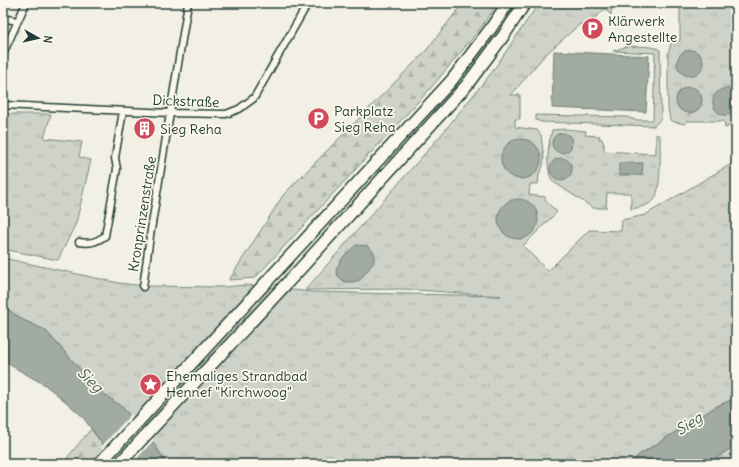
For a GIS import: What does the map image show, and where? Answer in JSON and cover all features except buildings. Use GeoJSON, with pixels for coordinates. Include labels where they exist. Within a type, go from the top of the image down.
{"type":"FeatureCollection","features":[{"type":"Feature","properties":{"kind":"highway"},"geometry":{"type":"LineString","coordinates":[[99,464],[452,80],[492,28],[508,3]]}},
{"type":"Feature","properties":{"kind":"highway"},"geometry":{"type":"LineString","coordinates":[[120,464],[466,86],[504,35],[525,3]]}},
{"type":"Feature","properties":{"kind":"street"},"geometry":{"type":"LineString","coordinates":[[3,54],[26,3]]}},
{"type":"Feature","properties":{"kind":"street","name":"Kronprinzenstraße"},"geometry":{"type":"LineString","coordinates":[[143,287],[188,3]]}},
{"type":"Feature","properties":{"kind":"street","name":"Dickstraße"},"geometry":{"type":"LineString","coordinates":[[3,105],[170,113],[226,114],[239,109],[254,98],[308,3]]}},
{"type":"Feature","properties":{"kind":"street"},"geometry":{"type":"LineString","coordinates":[[3,18],[17,22]]}},
{"type":"Feature","properties":{"kind":"street"},"geometry":{"type":"LineString","coordinates":[[79,242],[97,242],[105,236],[117,169],[115,158],[123,111]]}},
{"type":"Feature","properties":{"kind":"green space"},"geometry":{"type":"Polygon","coordinates":[[[463,3],[498,3],[476,34],[429,90],[255,278],[229,280],[284,194],[425,52],[463,3]]]}},
{"type":"Feature","properties":{"kind":"green space"},"geometry":{"type":"Polygon","coordinates":[[[539,3],[612,3],[611,15],[605,9],[587,25],[580,24],[544,56],[511,95],[520,95],[520,119],[515,119],[515,127],[537,130],[541,135],[544,158],[543,166],[539,174],[538,184],[530,184],[529,195],[545,197],[546,201],[557,212],[523,246],[548,271],[589,230],[621,231],[622,220],[645,215],[736,161],[736,398],[717,406],[639,455],[629,464],[167,464],[151,439],[123,408],[99,390],[45,330],[23,320],[3,306],[3,258],[119,283],[145,286],[224,287],[246,285],[312,292],[501,296],[404,289],[305,290],[441,135],[492,72],[539,3]]]}},
{"type":"Feature","properties":{"kind":"green space"},"geometry":{"type":"Polygon","coordinates":[[[680,3],[736,3],[736,124],[725,128],[724,121],[687,121],[686,124],[670,120],[668,108],[668,53],[672,41],[680,41],[680,3]]]}},
{"type":"Feature","properties":{"kind":"green space"},"geometry":{"type":"Polygon","coordinates":[[[628,46],[657,48],[660,50],[661,119],[654,126],[541,122],[536,120],[536,115],[627,117],[635,120],[653,120],[655,53],[613,51],[628,46]]]}},
{"type":"Feature","properties":{"kind":"green space"},"geometry":{"type":"Polygon","coordinates":[[[3,114],[51,114],[44,138],[82,142],[79,157],[91,160],[76,223],[58,260],[3,249],[3,114]]]}},
{"type":"Feature","properties":{"kind":"green space"},"geometry":{"type":"Polygon","coordinates":[[[565,129],[586,131],[585,135],[600,136],[599,139],[602,139],[604,143],[604,151],[656,154],[656,134],[660,136],[659,179],[657,195],[654,200],[646,205],[631,209],[631,193],[607,193],[606,208],[593,208],[552,181],[548,169],[548,149],[552,130],[565,129]]]}},
{"type":"Feature","properties":{"kind":"green space"},"geometry":{"type":"Polygon","coordinates":[[[91,429],[117,464],[62,464],[91,429]]]}},
{"type":"Feature","properties":{"kind":"green space"},"geometry":{"type":"Polygon","coordinates":[[[736,445],[736,464],[706,464],[736,445]]]}},
{"type":"Feature","properties":{"kind":"water"},"geometry":{"type":"Polygon","coordinates":[[[690,50],[700,53],[703,63],[700,73],[690,76],[680,73],[677,63],[680,53],[690,50]]]}},
{"type":"Feature","properties":{"kind":"water"},"geometry":{"type":"Polygon","coordinates":[[[554,51],[649,56],[646,112],[552,108],[554,51]]]}},
{"type":"Feature","properties":{"kind":"water"},"geometry":{"type":"Polygon","coordinates":[[[689,87],[698,91],[702,100],[698,109],[689,113],[680,109],[676,100],[680,91],[689,87]]]}},
{"type":"Feature","properties":{"kind":"water"},"geometry":{"type":"Polygon","coordinates":[[[726,88],[736,93],[736,111],[729,115],[722,115],[717,112],[713,102],[714,96],[718,91],[726,88]]]}},
{"type":"Feature","properties":{"kind":"water"},"geometry":{"type":"Polygon","coordinates":[[[558,133],[566,133],[572,139],[572,147],[566,153],[558,153],[552,147],[552,139],[558,133]]]}},
{"type":"Feature","properties":{"kind":"water"},"geometry":{"type":"Polygon","coordinates":[[[525,139],[532,142],[538,148],[541,159],[540,167],[532,176],[525,179],[517,179],[510,176],[502,167],[501,155],[504,148],[513,140],[525,139]]]}},
{"type":"Feature","properties":{"kind":"water"},"geometry":{"type":"Polygon","coordinates":[[[561,158],[569,161],[572,169],[569,177],[561,180],[553,177],[550,169],[553,161],[561,158]]]}},
{"type":"Feature","properties":{"kind":"water"},"geometry":{"type":"Polygon","coordinates":[[[619,163],[643,163],[642,175],[619,175],[619,163]]]}},
{"type":"Feature","properties":{"kind":"water"},"geometry":{"type":"Polygon","coordinates":[[[522,199],[529,202],[535,208],[538,219],[537,227],[529,236],[522,239],[514,239],[507,236],[499,227],[498,215],[501,208],[510,200],[522,199]]]}},
{"type":"Feature","properties":{"kind":"water"},"geometry":{"type":"Polygon","coordinates":[[[356,245],[367,246],[374,252],[374,262],[360,280],[345,282],[338,276],[336,269],[344,256],[356,245]]]}},
{"type":"Feature","properties":{"kind":"water","name":"Sieg"},"geometry":{"type":"Polygon","coordinates":[[[3,306],[23,320],[45,330],[99,390],[123,408],[151,439],[167,464],[117,464],[82,416],[45,385],[3,361],[3,306]]]}},
{"type":"Feature","properties":{"kind":"water","name":"Sieg"},"geometry":{"type":"Polygon","coordinates":[[[736,398],[736,445],[706,464],[629,464],[639,455],[717,406],[736,398]]]}},
{"type":"Feature","properties":{"kind":"pier"},"geometry":{"type":"Polygon","coordinates":[[[131,414],[154,440],[132,464],[114,464],[101,447],[131,414]]]}},
{"type":"Feature","properties":{"kind":"place","name":"Klärwerk Angestellte"},"geometry":{"type":"Point","coordinates":[592,29]}},
{"type":"Feature","properties":{"kind":"place","name":"Parkplatz Sieg Reha"},"geometry":{"type":"Point","coordinates":[318,119]}},
{"type":"Feature","properties":{"kind":"place","name":"Sieg Reha"},"geometry":{"type":"Point","coordinates":[145,129]}},
{"type":"Feature","properties":{"kind":"place","name":"Ehemaliges Strandbad Hennef \"Kirchwoog\""},"geometry":{"type":"Point","coordinates":[150,384]}}]}
